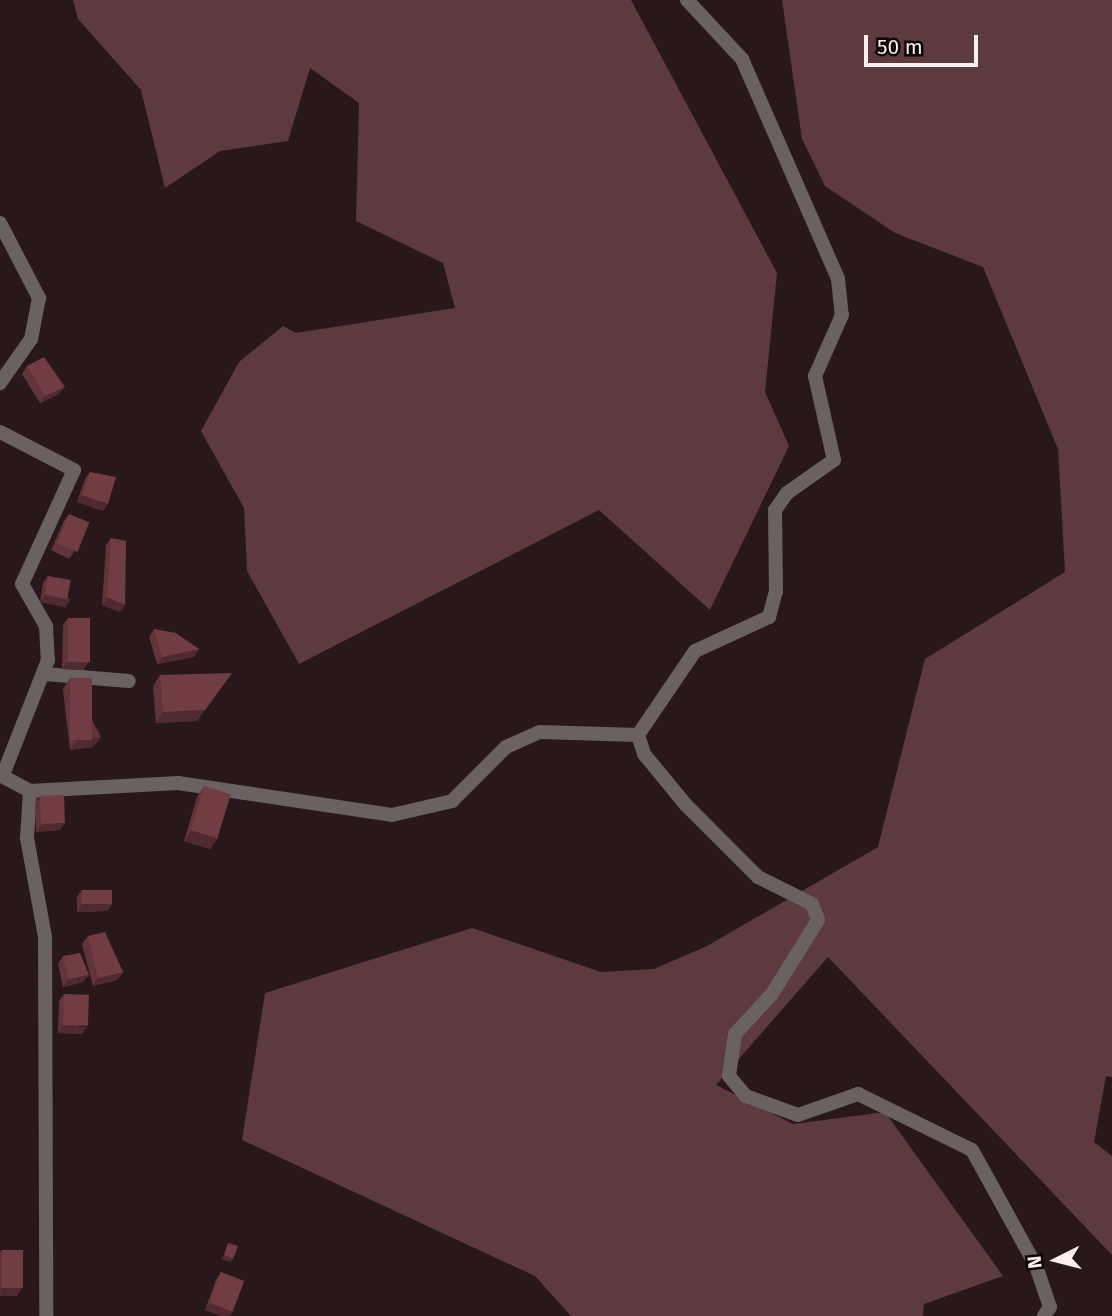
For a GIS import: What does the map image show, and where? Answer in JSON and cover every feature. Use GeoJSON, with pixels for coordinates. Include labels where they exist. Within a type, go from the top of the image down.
{"type":"FeatureCollection","features":[{"type":"Feature","properties":{"kind":"street"},"geometry":{"type":"LineString","coordinates":[[687,0],[742,58],[838,279],[842,316],[815,376],[834,460],[787,493],[775,510],[776,591],[769,617],[695,651],[638,734],[643,754],[686,805],[758,877],[812,904],[818,920],[772,994],[734,1034],[729,1076],[746,1096],[798,1115],[858,1094],[972,1150],[1035,1265],[1050,1307],[1044,1316]]}},
{"type":"Feature","properties":{"kind":"street"},"geometry":{"type":"LineString","coordinates":[[0,223],[39,298],[31,339],[0,383]]}},
{"type":"Feature","properties":{"kind":"street"},"geometry":{"type":"LineString","coordinates":[[0,432],[74,470],[66,499],[22,584],[46,626],[45,674],[2,775],[30,791],[178,783],[392,815],[452,801],[506,747],[540,732],[638,734]]}},
{"type":"Feature","properties":{"kind":"street"},"geometry":{"type":"LineString","coordinates":[[45,674],[129,681]]}},
{"type":"Feature","properties":{"kind":"street"},"geometry":{"type":"LineString","coordinates":[[30,791],[27,838],[46,937],[46,1316]]}},
{"type":"Feature","properties":{"kind":"shaded area"},"geometry":{"type":"Polygon","coordinates":[[[73,0],[631,0],[777,273],[765,392],[789,446],[710,610],[599,510],[299,664],[247,571],[244,508],[201,431],[239,362],[283,326],[296,333],[455,308],[443,263],[356,221],[359,103],[310,68],[288,141],[220,151],[165,188],[141,90],[78,19],[73,0]]]}},
{"type":"Feature","properties":{"kind":"shaded area"},"geometry":{"type":"Polygon","coordinates":[[[782,0],[1112,0],[1112,1077],[1106,1076],[1094,1142],[1112,1156],[1112,1255],[828,957],[716,1085],[793,1124],[885,1112],[1003,1276],[924,1304],[923,1316],[571,1316],[535,1276],[242,1140],[265,993],[472,928],[601,972],[654,969],[707,946],[878,847],[925,659],[1065,572],[1058,449],[983,267],[895,233],[825,186],[802,139],[782,0]]]}},
{"type":"Feature","properties":{"kind":"building"},"geometry":{"type":"Polygon","coordinates":[[[44,357],[65,387],[45,396],[27,366],[44,357]]]}},
{"type":"Feature","properties":{"kind":"building"},"geometry":{"type":"Polygon","coordinates":[[[90,472],[116,477],[108,504],[82,495],[90,472]]]}},
{"type":"Feature","properties":{"kind":"building"},"geometry":{"type":"Polygon","coordinates":[[[69,514],[89,522],[77,552],[57,544],[69,514]]]}},
{"type":"Feature","properties":{"kind":"building"},"geometry":{"type":"Polygon","coordinates":[[[111,538],[126,541],[125,605],[107,597],[111,538]]]}},
{"type":"Feature","properties":{"kind":"building"},"geometry":{"type":"Polygon","coordinates":[[[48,576],[71,580],[67,599],[45,595],[48,576]]]}},
{"type":"Feature","properties":{"kind":"building"},"geometry":{"type":"Polygon","coordinates":[[[68,618],[90,618],[90,662],[68,662],[68,618]]]}},
{"type":"Feature","properties":{"kind":"building"},"geometry":{"type":"Polygon","coordinates":[[[154,629],[176,633],[199,649],[162,657],[154,629]]]}},
{"type":"Feature","properties":{"kind":"building"},"geometry":{"type":"Polygon","coordinates":[[[232,673],[205,710],[163,712],[160,675],[232,673]]]}},
{"type":"Feature","properties":{"kind":"building"},"geometry":{"type":"Polygon","coordinates":[[[70,678],[92,678],[92,740],[70,740],[70,678]]]}},
{"type":"Feature","properties":{"kind":"building"},"geometry":{"type":"Polygon","coordinates":[[[204,786],[231,794],[217,838],[191,830],[204,786]]]}},
{"type":"Feature","properties":{"kind":"building"},"geometry":{"type":"Polygon","coordinates":[[[64,795],[65,823],[41,824],[40,796],[64,795]]]}},
{"type":"Feature","properties":{"kind":"building"},"geometry":{"type":"Polygon","coordinates":[[[82,890],[112,890],[112,904],[82,904],[82,890]]]}},
{"type":"Feature","properties":{"kind":"building"},"geometry":{"type":"Polygon","coordinates":[[[105,932],[123,972],[98,978],[88,936],[105,932]]]}},
{"type":"Feature","properties":{"kind":"building"},"geometry":{"type":"Polygon","coordinates":[[[80,953],[89,975],[68,979],[63,956],[80,953]]]}},
{"type":"Feature","properties":{"kind":"building"},"geometry":{"type":"Polygon","coordinates":[[[64,994],[89,995],[88,1026],[63,1025],[64,994]]]}},
{"type":"Feature","properties":{"kind":"building"},"geometry":{"type":"Polygon","coordinates":[[[228,1243],[238,1246],[233,1259],[224,1255],[228,1243]]]}},
{"type":"Feature","properties":{"kind":"building"},"geometry":{"type":"Polygon","coordinates":[[[2,1250],[23,1250],[23,1288],[2,1288],[2,1250]]]}},
{"type":"Feature","properties":{"kind":"building"},"geometry":{"type":"Polygon","coordinates":[[[221,1272],[244,1281],[233,1312],[209,1303],[221,1272]]]}}]}
